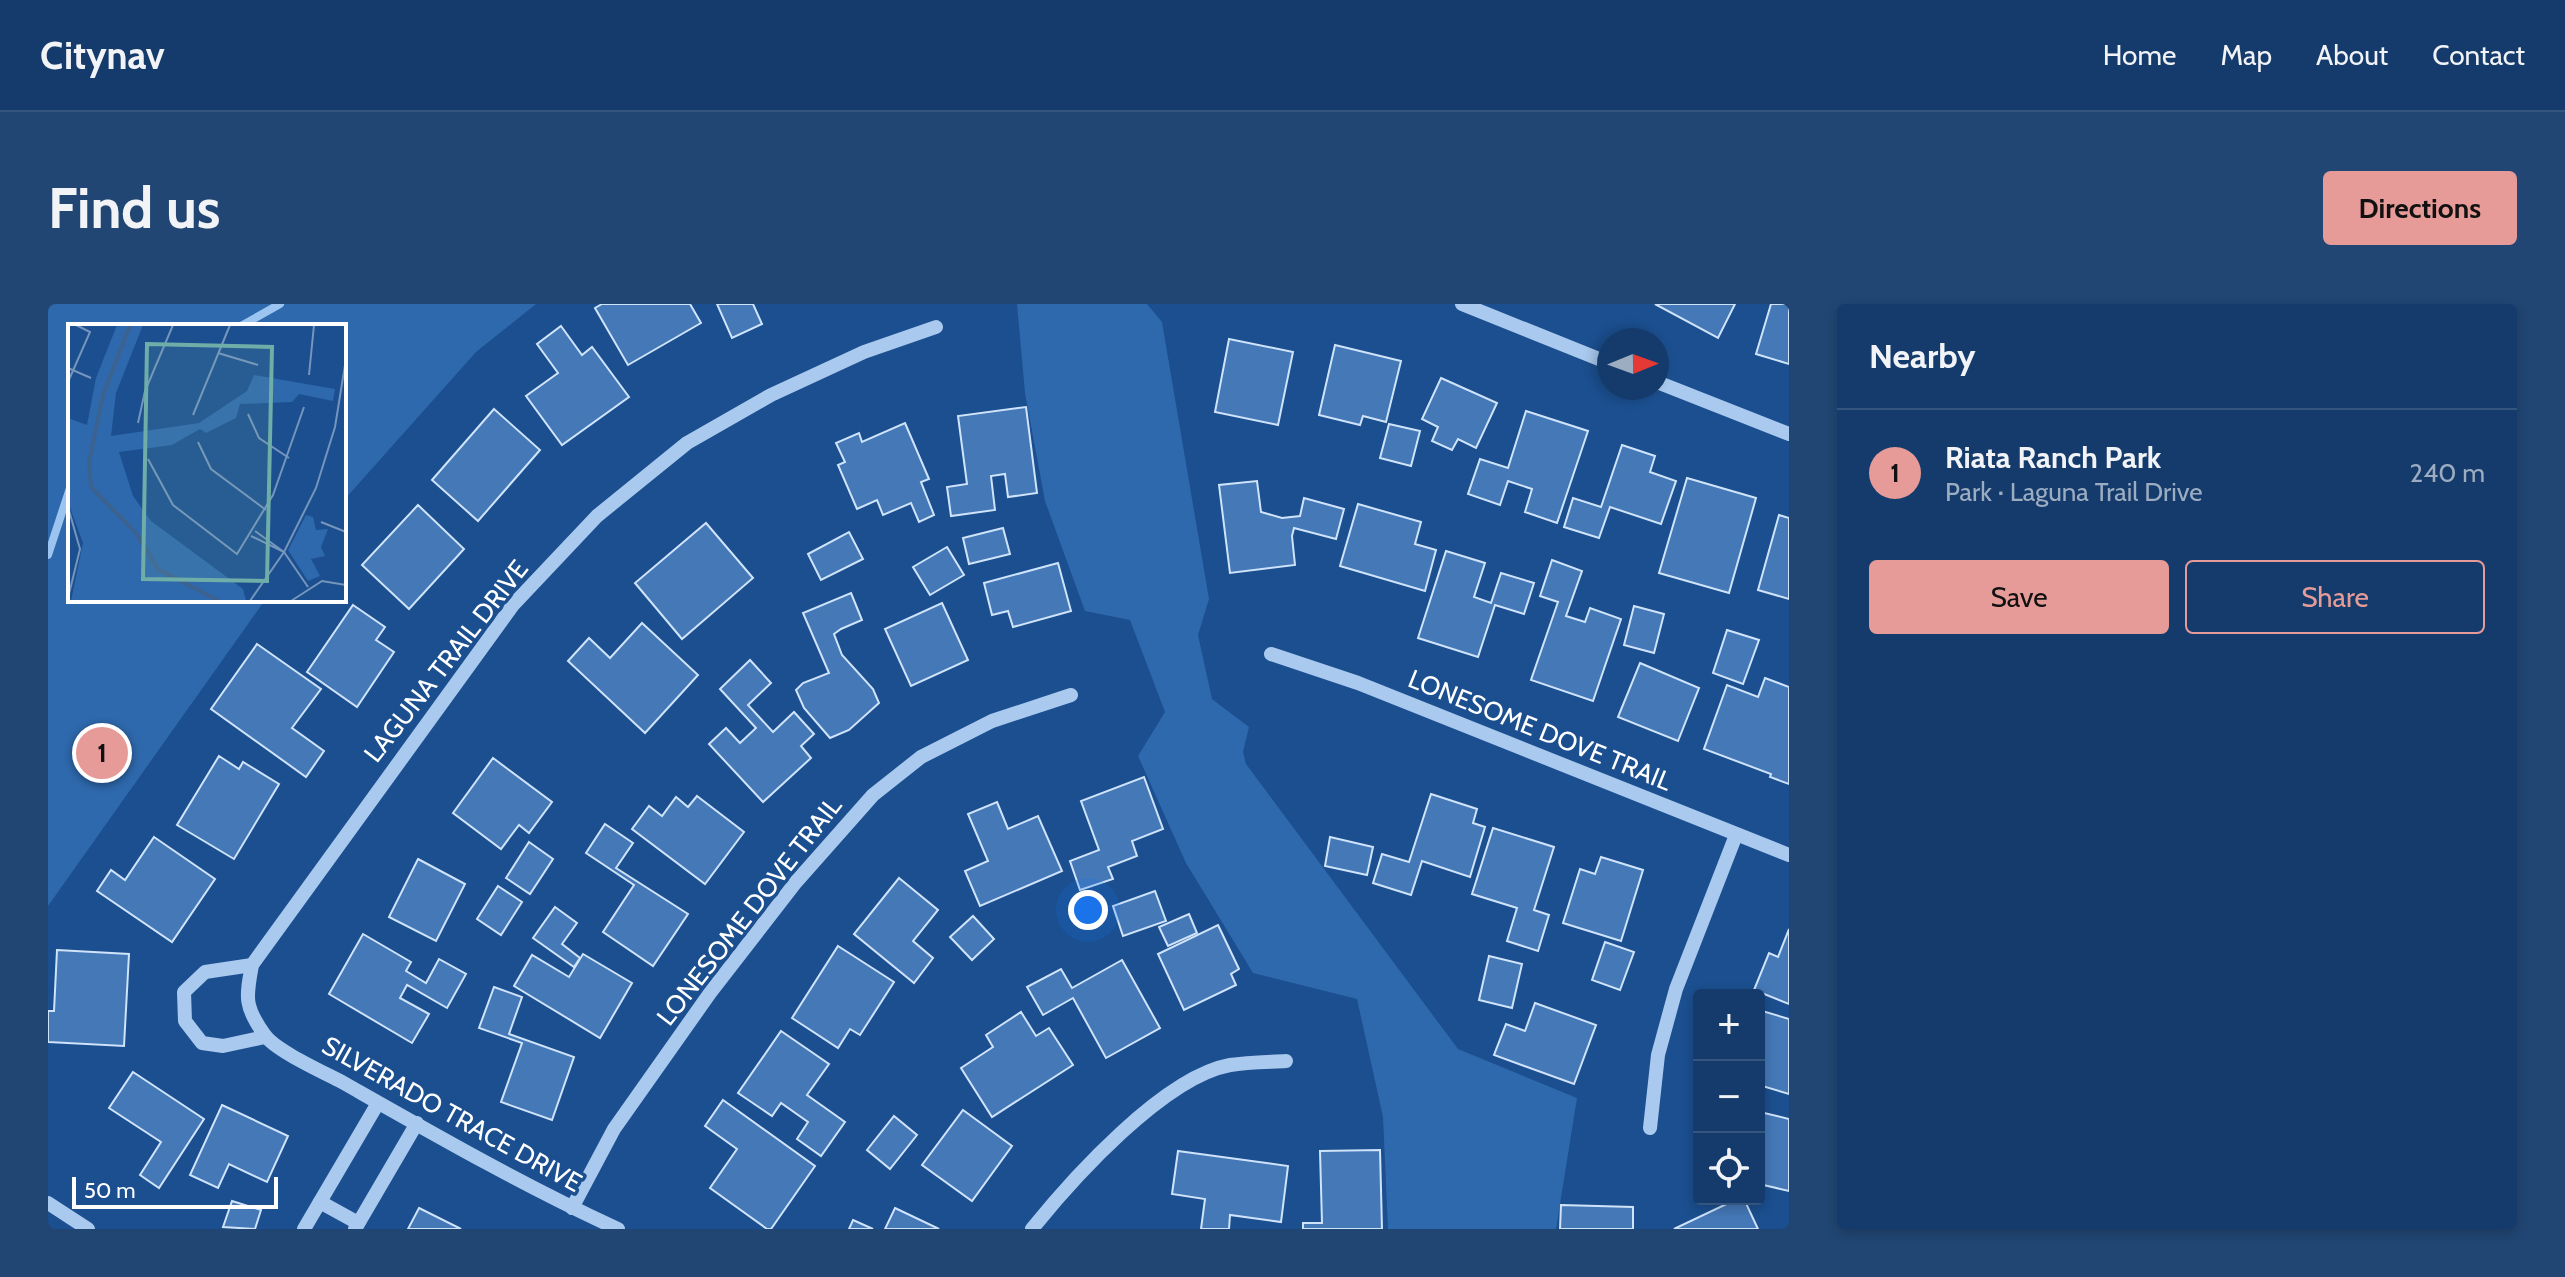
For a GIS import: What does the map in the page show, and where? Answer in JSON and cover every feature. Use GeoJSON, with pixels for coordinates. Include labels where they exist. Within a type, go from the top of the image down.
{"type":"FeatureCollection","features":[{"type":"Feature","properties":{"kind":"street"},"geometry":{"type":"LineString","coordinates":[[1462,304],[1597,358]]}},
{"type":"Feature","properties":{"kind":"street","name":"LAGUNA TRAIL DRIVE"},"geometry":{"type":"LineString","coordinates":[[245,999],[252,965],[513,605],[597,516],[687,443],[771,395],[864,352],[936,327]]}},
{"type":"Feature","properties":{"kind":"street"},"geometry":{"type":"LineString","coordinates":[[1669,387],[1789,434]]}},
{"type":"Feature","properties":{"kind":"street","name":"LONESOME DOVE TRAIL"},"geometry":{"type":"LineString","coordinates":[[1271,654],[1358,683],[1789,855]]}},
{"type":"Feature","properties":{"kind":"street","name":"LONESOME DOVE TRAIL"},"geometry":{"type":"LineString","coordinates":[[572,1208],[614,1129],[710,993],[796,882],[873,795],[921,757],[992,721],[1071,695]]}},
{"type":"Feature","properties":{"kind":"street"},"geometry":{"type":"LineString","coordinates":[[1650,1128],[1658,1055],[1676,989],[1736,835]]}},
{"type":"Feature","properties":{"kind":"street"},"geometry":{"type":"LineString","coordinates":[[252,965],[205,972],[184,992],[185,1021],[202,1043],[223,1046],[265,1037]]}},
{"type":"Feature","properties":{"kind":"street","name":"SILVERADO TRACE DRIVE"},"geometry":{"type":"LineString","coordinates":[[245,999],[265,1037],[292,1055],[572,1208],[618,1229]]}},
{"type":"Feature","properties":{"kind":"street"},"geometry":{"type":"LineString","coordinates":[[1032,1229],[1063,1191],[1109,1144],[1190,1081],[1228,1065],[1286,1061]]}},
{"type":"Feature","properties":{"kind":"street"},"geometry":{"type":"LineString","coordinates":[[304,1229],[378,1103]]}},
{"type":"Feature","properties":{"kind":"street"},"geometry":{"type":"LineString","coordinates":[[320,1202],[356,1226],[417,1123]]}},
{"type":"Feature","properties":{"kind":"street"},"geometry":{"type":"LineString","coordinates":[[48,1203],[88,1229]]}},
{"type":"Feature","properties":{"kind":"shaded area"},"geometry":{"type":"Polygon","coordinates":[[[48,304],[536,304],[476,352],[346,498],[346,324],[68,324],[68,602],[264,602],[48,906],[48,304]]]}},
{"type":"Feature","properties":{"kind":"shaded area"},"geometry":{"type":"Polygon","coordinates":[[[1017,304],[1147,304],[1162,322],[1209,599],[1198,635],[1212,699],[1249,727],[1243,752],[1246,764],[1458,1049],[1577,1098],[1556,1229],[1388,1229],[1383,1117],[1357,999],[1253,973],[1186,863],[1138,756],[1165,712],[1130,620],[1085,611],[1045,501],[1025,393],[1017,304]]]}},
{"type":"Feature","properties":{"kind":"building"},"geometry":{"type":"Polygon","coordinates":[[[602,304],[690,304],[701,323],[628,365],[595,308],[602,304]]]}},
{"type":"Feature","properties":{"kind":"building"},"geometry":{"type":"Polygon","coordinates":[[[717,304],[753,304],[762,324],[732,338],[717,304]]]}},
{"type":"Feature","properties":{"kind":"building"},"geometry":{"type":"Polygon","coordinates":[[[1655,304],[1735,304],[1718,338],[1655,304]]]}},
{"type":"Feature","properties":{"kind":"building"},"geometry":{"type":"Polygon","coordinates":[[[1771,304],[1789,304],[1789,364],[1756,354],[1771,304]]]}},
{"type":"Feature","properties":{"kind":"building"},"geometry":{"type":"Polygon","coordinates":[[[561,326],[582,355],[592,347],[629,397],[562,445],[526,396],[558,373],[537,344],[561,326]]]}},
{"type":"Feature","properties":{"kind":"building"},"geometry":{"type":"Polygon","coordinates":[[[1229,339],[1293,352],[1278,425],[1215,412],[1229,339]]]}},
{"type":"Feature","properties":{"kind":"building"},"geometry":{"type":"Polygon","coordinates":[[[1335,345],[1401,361],[1386,422],[1363,416],[1360,425],[1319,415],[1335,345]]]}},
{"type":"Feature","properties":{"kind":"building"},"geometry":{"type":"Polygon","coordinates":[[[1441,378],[1497,403],[1476,448],[1458,439],[1452,450],[1432,441],[1438,427],[1422,419],[1441,378]]]}},
{"type":"Feature","properties":{"kind":"building"},"geometry":{"type":"Polygon","coordinates":[[[1026,407],[1037,493],[1008,497],[1005,474],[991,476],[995,510],[951,516],[947,487],[967,484],[958,416],[1026,407]]]}},
{"type":"Feature","properties":{"kind":"building"},"geometry":{"type":"Polygon","coordinates":[[[494,409],[540,450],[478,521],[432,480],[494,409]]]}},
{"type":"Feature","properties":{"kind":"building"},"geometry":{"type":"Polygon","coordinates":[[[1526,411],[1588,431],[1557,523],[1525,512],[1532,489],[1508,481],[1500,505],[1468,494],[1480,459],[1508,468],[1526,411]]]}},
{"type":"Feature","properties":{"kind":"building"},"geometry":{"type":"Polygon","coordinates":[[[905,423],[929,479],[921,482],[934,515],[919,522],[911,503],[883,515],[877,500],[857,509],[838,465],[845,462],[836,443],[859,433],[862,442],[905,423]]]}},
{"type":"Feature","properties":{"kind":"building"},"geometry":{"type":"Polygon","coordinates":[[[1389,424],[1420,431],[1411,466],[1380,458],[1389,424]]]}},
{"type":"Feature","properties":{"kind":"building"},"geometry":{"type":"Polygon","coordinates":[[[1622,445],[1655,456],[1650,472],[1676,481],[1661,524],[1610,507],[1599,538],[1564,527],[1573,498],[1601,507],[1622,445]]]}},
{"type":"Feature","properties":{"kind":"building"},"geometry":{"type":"Polygon","coordinates":[[[1687,478],[1756,498],[1729,593],[1659,573],[1687,478]]]}},
{"type":"Feature","properties":{"kind":"building"},"geometry":{"type":"Polygon","coordinates":[[[1257,481],[1261,512],[1282,518],[1300,516],[1304,498],[1344,509],[1336,539],[1294,528],[1295,565],[1230,573],[1219,485],[1257,481]]]}},
{"type":"Feature","properties":{"kind":"building"},"geometry":{"type":"Polygon","coordinates":[[[1358,504],[1421,522],[1415,544],[1436,550],[1425,591],[1340,566],[1358,504]]]}},
{"type":"Feature","properties":{"kind":"building"},"geometry":{"type":"Polygon","coordinates":[[[418,505],[464,549],[409,609],[362,565],[418,505]]]}},
{"type":"Feature","properties":{"kind":"building"},"geometry":{"type":"Polygon","coordinates":[[[1779,515],[1789,518],[1789,599],[1758,590],[1779,515]]]}},
{"type":"Feature","properties":{"kind":"building"},"geometry":{"type":"Polygon","coordinates":[[[706,523],[753,578],[682,639],[635,583],[706,523]]]}},
{"type":"Feature","properties":{"kind":"building"},"geometry":{"type":"Polygon","coordinates":[[[1003,528],[1010,554],[969,564],[963,538],[1003,528]]]}},
{"type":"Feature","properties":{"kind":"building"},"geometry":{"type":"Polygon","coordinates":[[[849,532],[863,559],[821,580],[808,554],[849,532]]]}},
{"type":"Feature","properties":{"kind":"building"},"geometry":{"type":"Polygon","coordinates":[[[947,547],[964,575],[930,595],[913,567],[947,547]]]}},
{"type":"Feature","properties":{"kind":"building"},"geometry":{"type":"Polygon","coordinates":[[[1446,551],[1485,563],[1474,597],[1491,603],[1501,573],[1534,583],[1524,614],[1495,605],[1478,657],[1418,638],[1446,551]]]}},
{"type":"Feature","properties":{"kind":"building"},"geometry":{"type":"Polygon","coordinates":[[[1552,560],[1582,571],[1566,616],[1585,622],[1590,608],[1621,619],[1593,701],[1531,680],[1558,602],[1540,596],[1552,560]]]}},
{"type":"Feature","properties":{"kind":"building"},"geometry":{"type":"Polygon","coordinates":[[[1058,563],[1071,611],[1013,627],[1008,611],[992,615],[984,583],[1058,563]]]}},
{"type":"Feature","properties":{"kind":"building"},"geometry":{"type":"Polygon","coordinates":[[[851,593],[862,620],[834,634],[842,655],[873,689],[879,703],[849,730],[830,738],[804,708],[796,690],[803,683],[829,673],[803,613],[851,593]]]}},
{"type":"Feature","properties":{"kind":"building"},"geometry":{"type":"Polygon","coordinates":[[[942,603],[968,660],[911,686],[885,629],[942,603]]]}},
{"type":"Feature","properties":{"kind":"building"},"geometry":{"type":"Polygon","coordinates":[[[353,605],[385,627],[376,640],[394,652],[357,707],[307,672],[353,605]]]}},
{"type":"Feature","properties":{"kind":"building"},"geometry":{"type":"Polygon","coordinates":[[[1634,606],[1664,614],[1654,653],[1624,645],[1634,606]]]}},
{"type":"Feature","properties":{"kind":"building"},"geometry":{"type":"Polygon","coordinates":[[[642,623],[698,675],[645,733],[568,661],[589,638],[610,658],[642,623]]]}},
{"type":"Feature","properties":{"kind":"building"},"geometry":{"type":"Polygon","coordinates":[[[1727,630],[1759,640],[1743,684],[1713,673],[1727,630]]]}},
{"type":"Feature","properties":{"kind":"building"},"geometry":{"type":"Polygon","coordinates":[[[257,644],[321,689],[292,728],[324,751],[306,777],[211,709],[257,644]]]}},
{"type":"Feature","properties":{"kind":"building"},"geometry":{"type":"Polygon","coordinates":[[[750,660],[771,683],[748,705],[773,732],[794,712],[814,734],[801,746],[811,758],[763,802],[709,744],[726,728],[740,743],[756,728],[720,689],[750,660]]]}},
{"type":"Feature","properties":{"kind":"building"},"geometry":{"type":"Polygon","coordinates":[[[1640,663],[1699,688],[1678,741],[1618,717],[1640,663]]]}},
{"type":"Feature","properties":{"kind":"building"},"geometry":{"type":"Polygon","coordinates":[[[1765,678],[1789,687],[1789,784],[1704,749],[1727,685],[1758,697],[1765,678]]]}},
{"type":"Feature","properties":{"kind":"building"},"geometry":{"type":"Polygon","coordinates":[[[219,756],[239,769],[243,762],[279,784],[234,859],[177,825],[219,756]]]}},
{"type":"Feature","properties":{"kind":"building"},"geometry":{"type":"Polygon","coordinates":[[[493,758],[552,802],[529,833],[519,825],[501,849],[453,813],[493,758]]]}},
{"type":"Feature","properties":{"kind":"building"},"geometry":{"type":"Polygon","coordinates":[[[1144,777],[1163,829],[1132,841],[1137,856],[1108,867],[1113,879],[1080,890],[1070,861],[1099,850],[1081,801],[1144,777]]]}},
{"type":"Feature","properties":{"kind":"building"},"geometry":{"type":"Polygon","coordinates":[[[1431,794],[1477,809],[1473,823],[1485,827],[1470,877],[1422,861],[1411,895],[1373,883],[1382,854],[1409,862],[1431,794]]]}},
{"type":"Feature","properties":{"kind":"building"},"geometry":{"type":"Polygon","coordinates":[[[697,796],[744,832],[705,884],[632,829],[649,806],[662,816],[676,797],[688,807],[697,796]]]}},
{"type":"Feature","properties":{"kind":"building"},"geometry":{"type":"Polygon","coordinates":[[[997,802],[1008,829],[1038,816],[1062,871],[980,906],[965,871],[988,861],[968,814],[997,802]]]}},
{"type":"Feature","properties":{"kind":"building"},"geometry":{"type":"Polygon","coordinates":[[[605,824],[633,843],[616,868],[688,914],[653,966],[603,932],[634,885],[586,853],[605,824]]]}},
{"type":"Feature","properties":{"kind":"building"},"geometry":{"type":"Polygon","coordinates":[[[1493,828],[1554,847],[1534,910],[1549,915],[1538,951],[1507,941],[1517,908],[1472,894],[1493,828]]]}},
{"type":"Feature","properties":{"kind":"building"},"geometry":{"type":"Polygon","coordinates":[[[154,837],[215,879],[172,942],[97,891],[111,870],[125,880],[154,837]]]}},
{"type":"Feature","properties":{"kind":"building"},"geometry":{"type":"Polygon","coordinates":[[[1330,837],[1373,847],[1367,875],[1325,866],[1330,837]]]}},
{"type":"Feature","properties":{"kind":"building"},"geometry":{"type":"Polygon","coordinates":[[[529,842],[553,859],[530,894],[506,878],[529,842]]]}},
{"type":"Feature","properties":{"kind":"building"},"geometry":{"type":"Polygon","coordinates":[[[1601,857],[1643,870],[1621,941],[1563,923],[1580,869],[1595,874],[1601,857]]]}},
{"type":"Feature","properties":{"kind":"building"},"geometry":{"type":"Polygon","coordinates":[[[418,859],[465,884],[436,941],[389,917],[418,859]]]}},
{"type":"Feature","properties":{"kind":"building"},"geometry":{"type":"Polygon","coordinates":[[[899,878],[938,910],[913,941],[933,958],[914,983],[854,934],[899,878]]]}},
{"type":"Feature","properties":{"kind":"building"},"geometry":{"type":"Polygon","coordinates":[[[498,886],[522,902],[501,935],[477,919],[498,886]]]}},
{"type":"Feature","properties":{"kind":"building"},"geometry":{"type":"Polygon","coordinates":[[[1155,891],[1166,921],[1123,936],[1113,906],[1155,891]]]}},
{"type":"Feature","properties":{"kind":"building"},"geometry":{"type":"Polygon","coordinates":[[[555,907],[577,923],[562,944],[580,958],[574,967],[533,938],[555,907]]]}},
{"type":"Feature","properties":{"kind":"building"},"geometry":{"type":"Polygon","coordinates":[[[1189,914],[1197,933],[1168,946],[1159,927],[1189,914]]]}},
{"type":"Feature","properties":{"kind":"building"},"geometry":{"type":"Polygon","coordinates":[[[973,916],[994,939],[972,960],[950,937],[973,916]]]}},
{"type":"Feature","properties":{"kind":"building"},"geometry":{"type":"Polygon","coordinates":[[[1218,925],[1239,969],[1231,974],[1236,985],[1184,1010],[1158,954],[1218,925]]]}},
{"type":"Feature","properties":{"kind":"building"},"geometry":{"type":"Polygon","coordinates":[[[1789,929],[1789,1004],[1765,994],[1765,989],[1754,989],[1769,953],[1778,957],[1789,929]]]}},
{"type":"Feature","properties":{"kind":"building"},"geometry":{"type":"Polygon","coordinates":[[[363,934],[411,962],[406,971],[426,983],[439,959],[466,974],[447,1008],[407,985],[400,998],[429,1014],[412,1043],[329,994],[363,934]]]}},
{"type":"Feature","properties":{"kind":"building"},"geometry":{"type":"Polygon","coordinates":[[[1605,942],[1634,952],[1620,990],[1592,980],[1605,942]]]}},
{"type":"Feature","properties":{"kind":"building"},"geometry":{"type":"Polygon","coordinates":[[[838,946],[894,982],[860,1035],[850,1029],[838,1048],[792,1018],[838,946]]]}},
{"type":"Feature","properties":{"kind":"building"},"geometry":{"type":"Polygon","coordinates":[[[57,950],[129,954],[124,1046],[48,1042],[48,1011],[54,1011],[57,950]]]}},
{"type":"Feature","properties":{"kind":"building"},"geometry":{"type":"Polygon","coordinates":[[[583,954],[632,983],[600,1038],[514,986],[532,955],[569,977],[583,954]]]}},
{"type":"Feature","properties":{"kind":"building"},"geometry":{"type":"Polygon","coordinates":[[[1489,956],[1522,964],[1512,1008],[1479,1000],[1489,956]]]}},
{"type":"Feature","properties":{"kind":"building"},"geometry":{"type":"Polygon","coordinates":[[[1122,960],[1160,1028],[1106,1058],[1073,998],[1043,1015],[1027,987],[1061,969],[1072,988],[1122,960]]]}},
{"type":"Feature","properties":{"kind":"building"},"geometry":{"type":"Polygon","coordinates":[[[494,987],[522,997],[509,1034],[574,1057],[552,1120],[501,1102],[522,1043],[479,1028],[494,987]]]}},
{"type":"Feature","properties":{"kind":"building"},"geometry":{"type":"Polygon","coordinates":[[[1535,1003],[1596,1025],[1574,1084],[1494,1055],[1506,1024],[1525,1031],[1535,1003]]]}},
{"type":"Feature","properties":{"kind":"building"},"geometry":{"type":"Polygon","coordinates":[[[1021,1012],[1036,1036],[1049,1028],[1073,1065],[992,1117],[961,1068],[993,1047],[986,1035],[1021,1012]]]}},
{"type":"Feature","properties":{"kind":"building"},"geometry":{"type":"Polygon","coordinates":[[[1765,1012],[1789,1019],[1789,1094],[1765,1087],[1765,1012]]]}},
{"type":"Feature","properties":{"kind":"building"},"geometry":{"type":"Polygon","coordinates":[[[781,1031],[829,1064],[807,1095],[845,1122],[821,1156],[797,1139],[808,1122],[781,1103],[772,1116],[738,1093],[781,1031]]]}},
{"type":"Feature","properties":{"kind":"building"},"geometry":{"type":"Polygon","coordinates":[[[133,1072],[204,1119],[159,1188],[140,1175],[161,1142],[109,1108],[133,1072]]]}},
{"type":"Feature","properties":{"kind":"building"},"geometry":{"type":"Polygon","coordinates":[[[723,1100],[815,1166],[771,1229],[710,1188],[737,1149],[705,1126],[723,1100]]]}},
{"type":"Feature","properties":{"kind":"building"},"geometry":{"type":"Polygon","coordinates":[[[222,1105],[288,1136],[267,1182],[229,1164],[218,1188],[190,1175],[222,1105]]]}},
{"type":"Feature","properties":{"kind":"building"},"geometry":{"type":"Polygon","coordinates":[[[963,1110],[1012,1146],[972,1201],[922,1165],[963,1110]]]}},
{"type":"Feature","properties":{"kind":"building"},"geometry":{"type":"Polygon","coordinates":[[[1765,1113],[1789,1119],[1789,1191],[1765,1185],[1765,1113]]]}},
{"type":"Feature","properties":{"kind":"building"},"geometry":{"type":"Polygon","coordinates":[[[894,1116],[917,1135],[890,1169],[867,1150],[894,1116]]]}},
{"type":"Feature","properties":{"kind":"building"},"geometry":{"type":"Polygon","coordinates":[[[1380,1150],[1382,1229],[1303,1229],[1303,1223],[1322,1223],[1320,1151],[1380,1150]]]}},
{"type":"Feature","properties":{"kind":"building"},"geometry":{"type":"Polygon","coordinates":[[[1178,1151],[1288,1166],[1281,1222],[1230,1215],[1229,1229],[1201,1229],[1205,1199],[1172,1194],[1178,1151]]]}},
{"type":"Feature","properties":{"kind":"building"},"geometry":{"type":"Polygon","coordinates":[[[232,1201],[261,1210],[255,1229],[223,1227],[232,1201]]]}},
{"type":"Feature","properties":{"kind":"building"},"geometry":{"type":"Polygon","coordinates":[[[1561,1205],[1633,1207],[1633,1229],[1560,1229],[1561,1205]]]}},
{"type":"Feature","properties":{"kind":"building"},"geometry":{"type":"Polygon","coordinates":[[[1724,1205],[1747,1205],[1758,1229],[1674,1229],[1724,1205]]]}},
{"type":"Feature","properties":{"kind":"building"},"geometry":{"type":"Polygon","coordinates":[[[419,1208],[461,1229],[408,1229],[419,1208]]]}},
{"type":"Feature","properties":{"kind":"building"},"geometry":{"type":"Polygon","coordinates":[[[895,1208],[939,1229],[885,1229],[895,1208]]]}},
{"type":"Feature","properties":{"kind":"building"},"geometry":{"type":"Polygon","coordinates":[[[853,1220],[873,1229],[849,1229],[853,1220]]]}},
{"type":"Feature","properties":{"kind":"waterway"},"geometry":{"type":"LineString","coordinates":[[245,324],[280,304]]}},
{"type":"Feature","properties":{"kind":"waterway"},"geometry":{"type":"LineString","coordinates":[[48,555],[68,494]]}},
{"type":"Feature","properties":{"kind":"place","name":"Riata Ranch Park"},"geometry":{"type":"Point","coordinates":[102,753]}}]}
